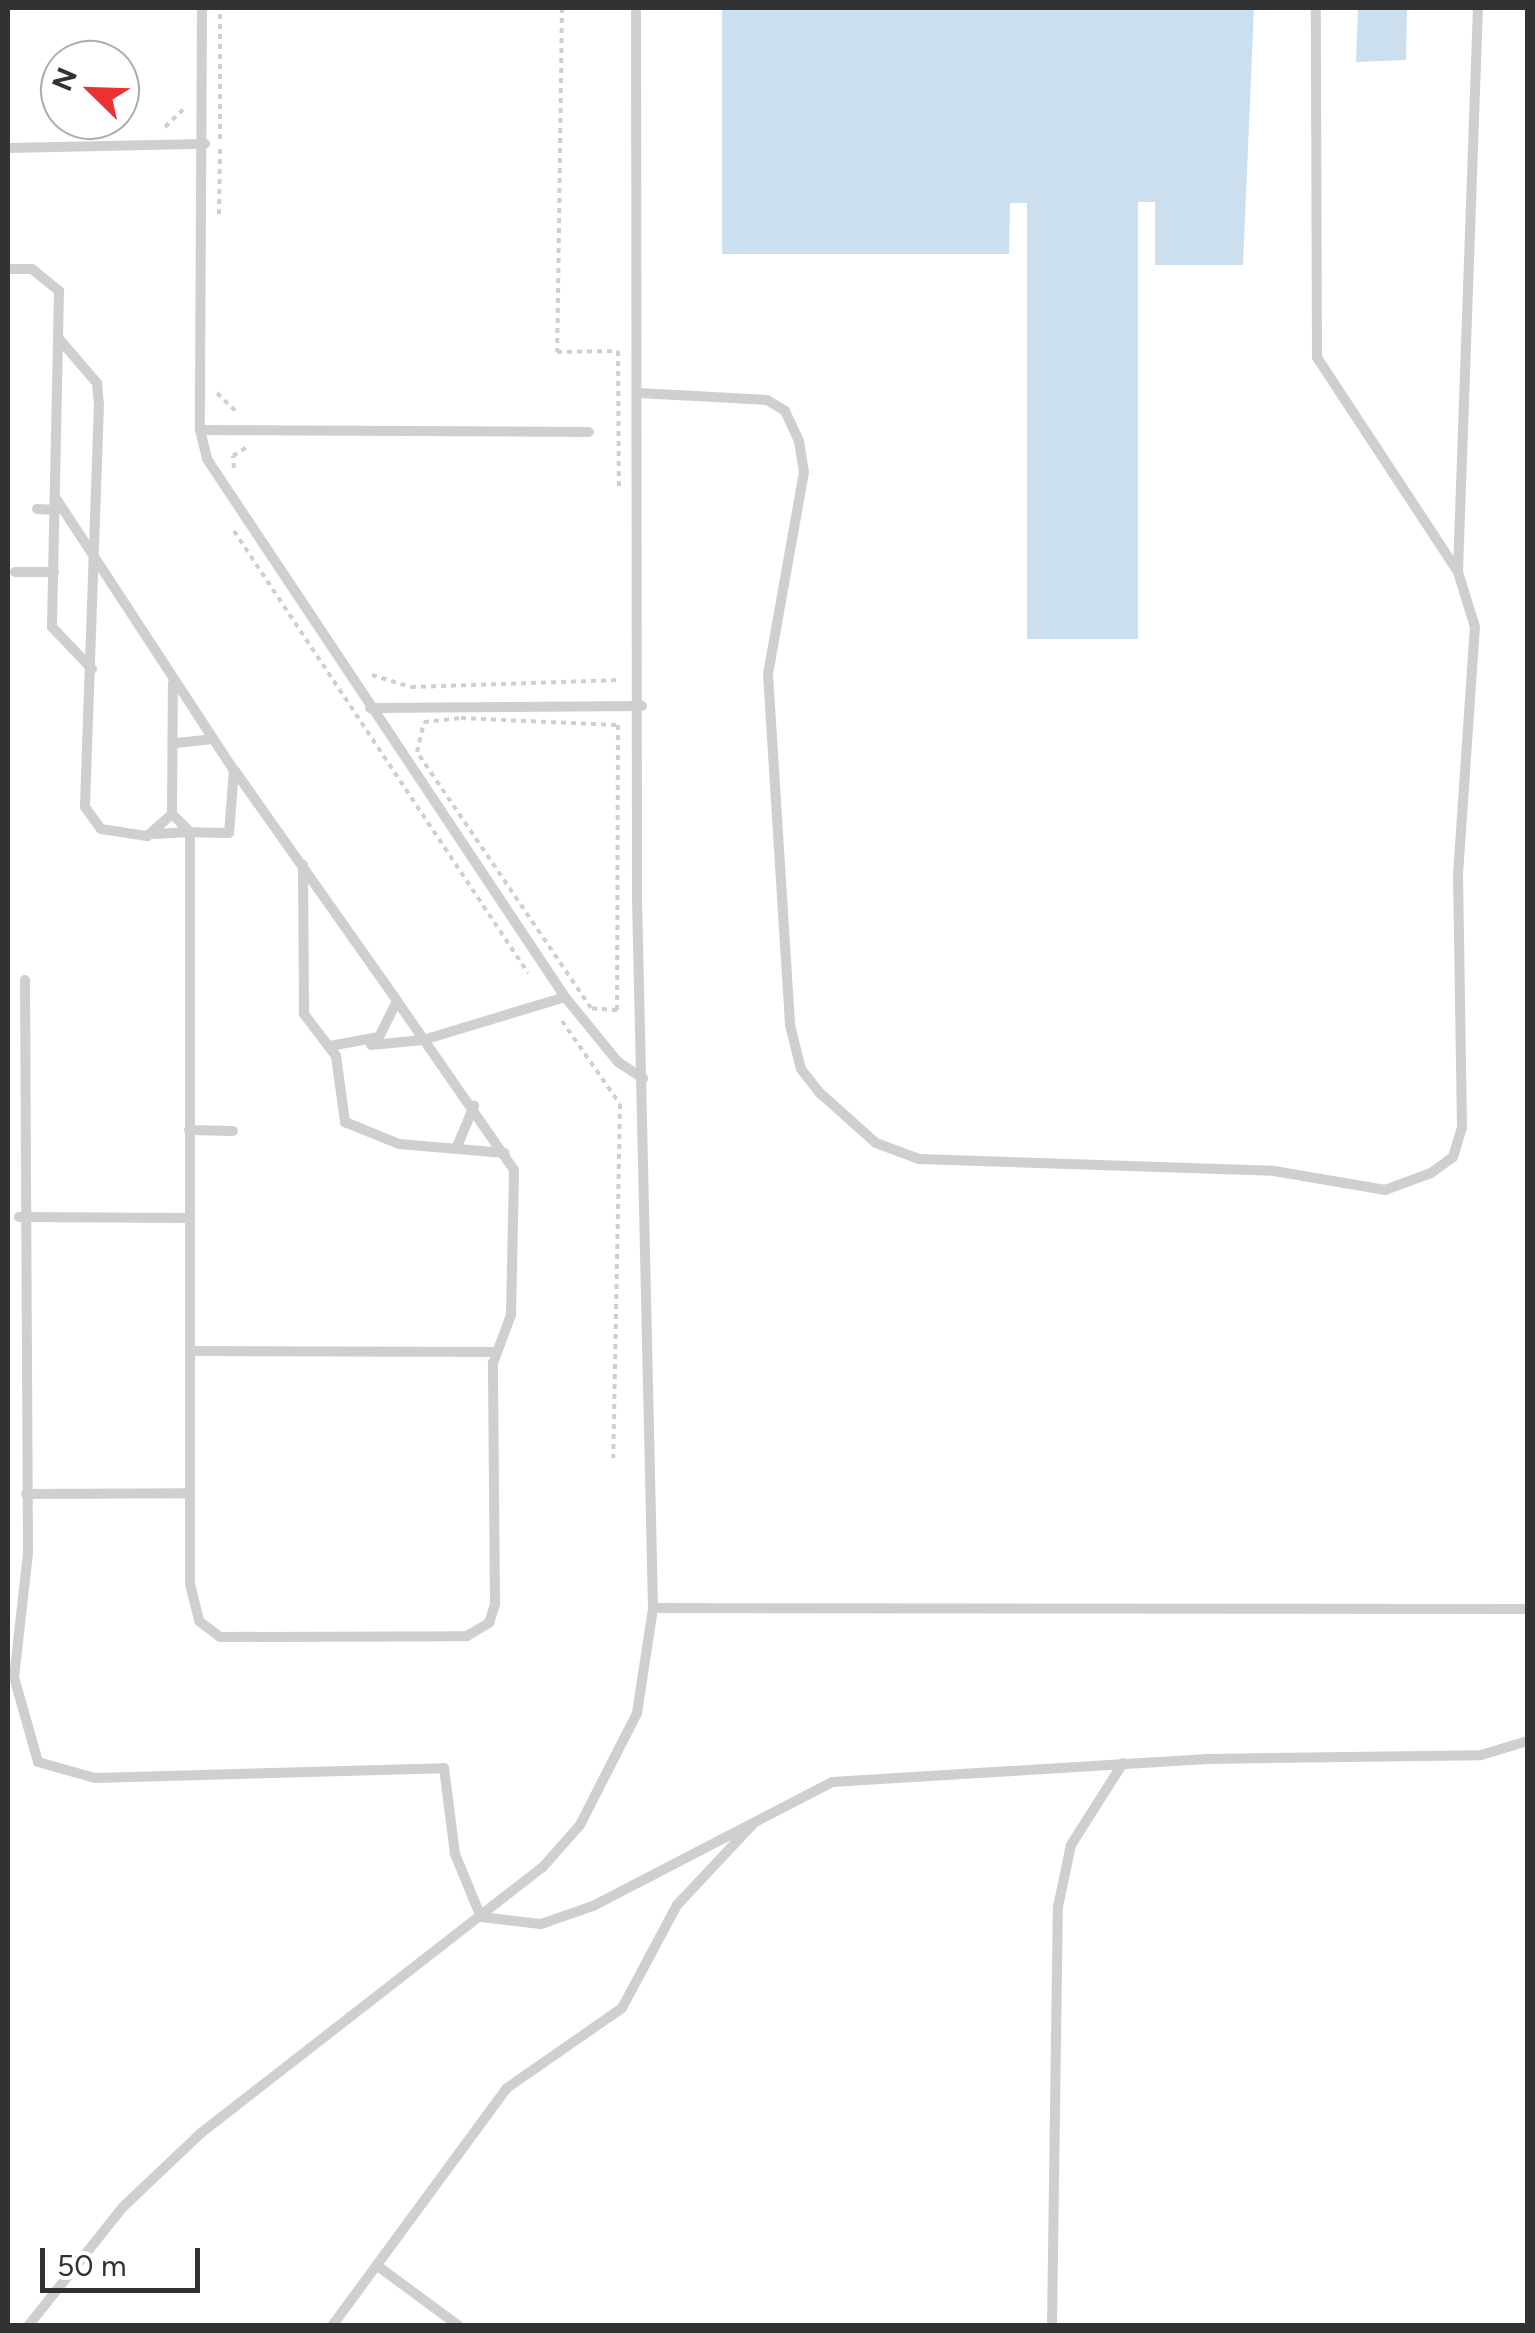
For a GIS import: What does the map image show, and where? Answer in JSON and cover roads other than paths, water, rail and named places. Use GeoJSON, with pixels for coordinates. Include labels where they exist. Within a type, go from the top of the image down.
{"type":"FeatureCollection","features":[{"type":"Feature","properties":{"kind":"lane"},"geometry":{"type":"LineString","coordinates":[[202,8],[205,144],[200,430],[207,459],[565,997],[618,1062],[643,1078]]}},
{"type":"Feature","properties":{"kind":"lane"},"geometry":{"type":"LineString","coordinates":[[28,2326],[123,2208],[201,2133],[481,1917],[580,1825],[616,1763],[637,1713],[653,1608],[643,1078],[636,8]]}},
{"type":"Feature","properties":{"kind":"lane"},"geometry":{"type":"LineString","coordinates":[[638,393],[767,400],[785,411],[799,442],[799,510],[768,641],[790,1024],[801,1069],[820,1093],[876,1143],[919,1159],[1274,1171],[1385,1190],[1453,1157],[1462,1128],[1458,875],[1474,628],[1458,572],[1317,357],[1316,8]]}},
{"type":"Feature","properties":{"kind":"lane"},"geometry":{"type":"LineString","coordinates":[[1458,572],[1478,8]]}},
{"type":"Feature","properties":{"kind":"lane"},"geometry":{"type":"LineString","coordinates":[[8,148],[205,144]]}},
{"type":"Feature","properties":{"kind":"lane"},"geometry":{"type":"LineString","coordinates":[[8,269],[32,270],[56,285],[60,340],[52,627],[92,669]]}},
{"type":"Feature","properties":{"kind":"lane"},"geometry":{"type":"LineString","coordinates":[[60,340],[97,383],[89,817],[112,832],[230,833],[234,770]]}},
{"type":"Feature","properties":{"kind":"lane"},"geometry":{"type":"LineString","coordinates":[[200,430],[589,432]]}},
{"type":"Feature","properties":{"kind":"lane"},"geometry":{"type":"LineString","coordinates":[[38,509],[56,505]]}},
{"type":"Feature","properties":{"kind":"lane"},"geometry":{"type":"LineString","coordinates":[[56,505],[173,683],[474,1106],[514,1170],[511,1316],[496,1352],[495,1604],[480,1632],[220,1637],[192,1609],[190,832],[172,814]]}},
{"type":"Feature","properties":{"kind":"lane"},"geometry":{"type":"LineString","coordinates":[[15,572],[54,572]]}},
{"type":"Feature","properties":{"kind":"lane"},"geometry":{"type":"LineString","coordinates":[[154,834],[172,814],[176,743],[173,683]]}},
{"type":"Feature","properties":{"kind":"lane"},"geometry":{"type":"LineString","coordinates":[[370,708],[642,706]]}},
{"type":"Feature","properties":{"kind":"lane"},"geometry":{"type":"LineString","coordinates":[[176,743],[214,740]]}},
{"type":"Feature","properties":{"kind":"lane"},"geometry":{"type":"LineString","coordinates":[[303,865],[304,1014],[330,1046],[339,1110],[354,1130],[456,1149],[505,1153]]}},
{"type":"Feature","properties":{"kind":"lane"},"geometry":{"type":"LineString","coordinates":[[24,980],[20,1217],[26,1614],[14,1677],[38,1762],[95,1778],[444,1768],[458,1866],[481,1917]]}},
{"type":"Feature","properties":{"kind":"lane"},"geometry":{"type":"LineString","coordinates":[[330,1046],[425,1039],[491,1012],[550,1004],[565,997]]}},
{"type":"Feature","properties":{"kind":"lane"},"geometry":{"type":"LineString","coordinates":[[365,1046],[390,1025],[397,1000]]}},
{"type":"Feature","properties":{"kind":"lane"},"geometry":{"type":"LineString","coordinates":[[456,1149],[474,1106]]}},
{"type":"Feature","properties":{"kind":"lane"},"geometry":{"type":"LineString","coordinates":[[189,1130],[233,1132]]}},
{"type":"Feature","properties":{"kind":"lane"},"geometry":{"type":"LineString","coordinates":[[20,1217],[190,1218]]}},
{"type":"Feature","properties":{"kind":"lane"},"geometry":{"type":"LineString","coordinates":[[190,1351],[496,1352]]}},
{"type":"Feature","properties":{"kind":"lane"},"geometry":{"type":"LineString","coordinates":[[26,1494],[190,1493]]}},
{"type":"Feature","properties":{"kind":"lane"},"geometry":{"type":"LineString","coordinates":[[653,1608],[1528,1609]]}},
{"type":"Feature","properties":{"kind":"lane"},"geometry":{"type":"LineString","coordinates":[[481,1917],[542,1924],[594,1906],[763,1814],[832,1782],[870,1776],[1123,1763],[1482,1754],[1528,1740]]}},
{"type":"Feature","properties":{"kind":"lane"},"geometry":{"type":"LineString","coordinates":[[1052,2326],[1058,1907],[1071,1846],[1123,1763]]}},
{"type":"Feature","properties":{"kind":"lane"},"geometry":{"type":"LineString","coordinates":[[332,2326],[507,2088],[622,2008],[685,1893],[763,1814]]}},
{"type":"Feature","properties":{"kind":"lane"},"geometry":{"type":"LineString","coordinates":[[379,2267],[459,2326]]}},
{"type":"Feature","properties":{"kind":"water"},"geometry":{"type":"Polygon","coordinates":[[[722,8],[1254,8],[1243,265],[1155,265],[1155,202],[1138,202],[1138,639],[1027,639],[1027,203],[1010,203],[1009,254],[722,254],[722,8]]]}},
{"type":"Feature","properties":{"kind":"water"},"geometry":{"type":"Polygon","coordinates":[[[1358,8],[1407,8],[1406,60],[1356,62],[1358,8]]]}}]}
